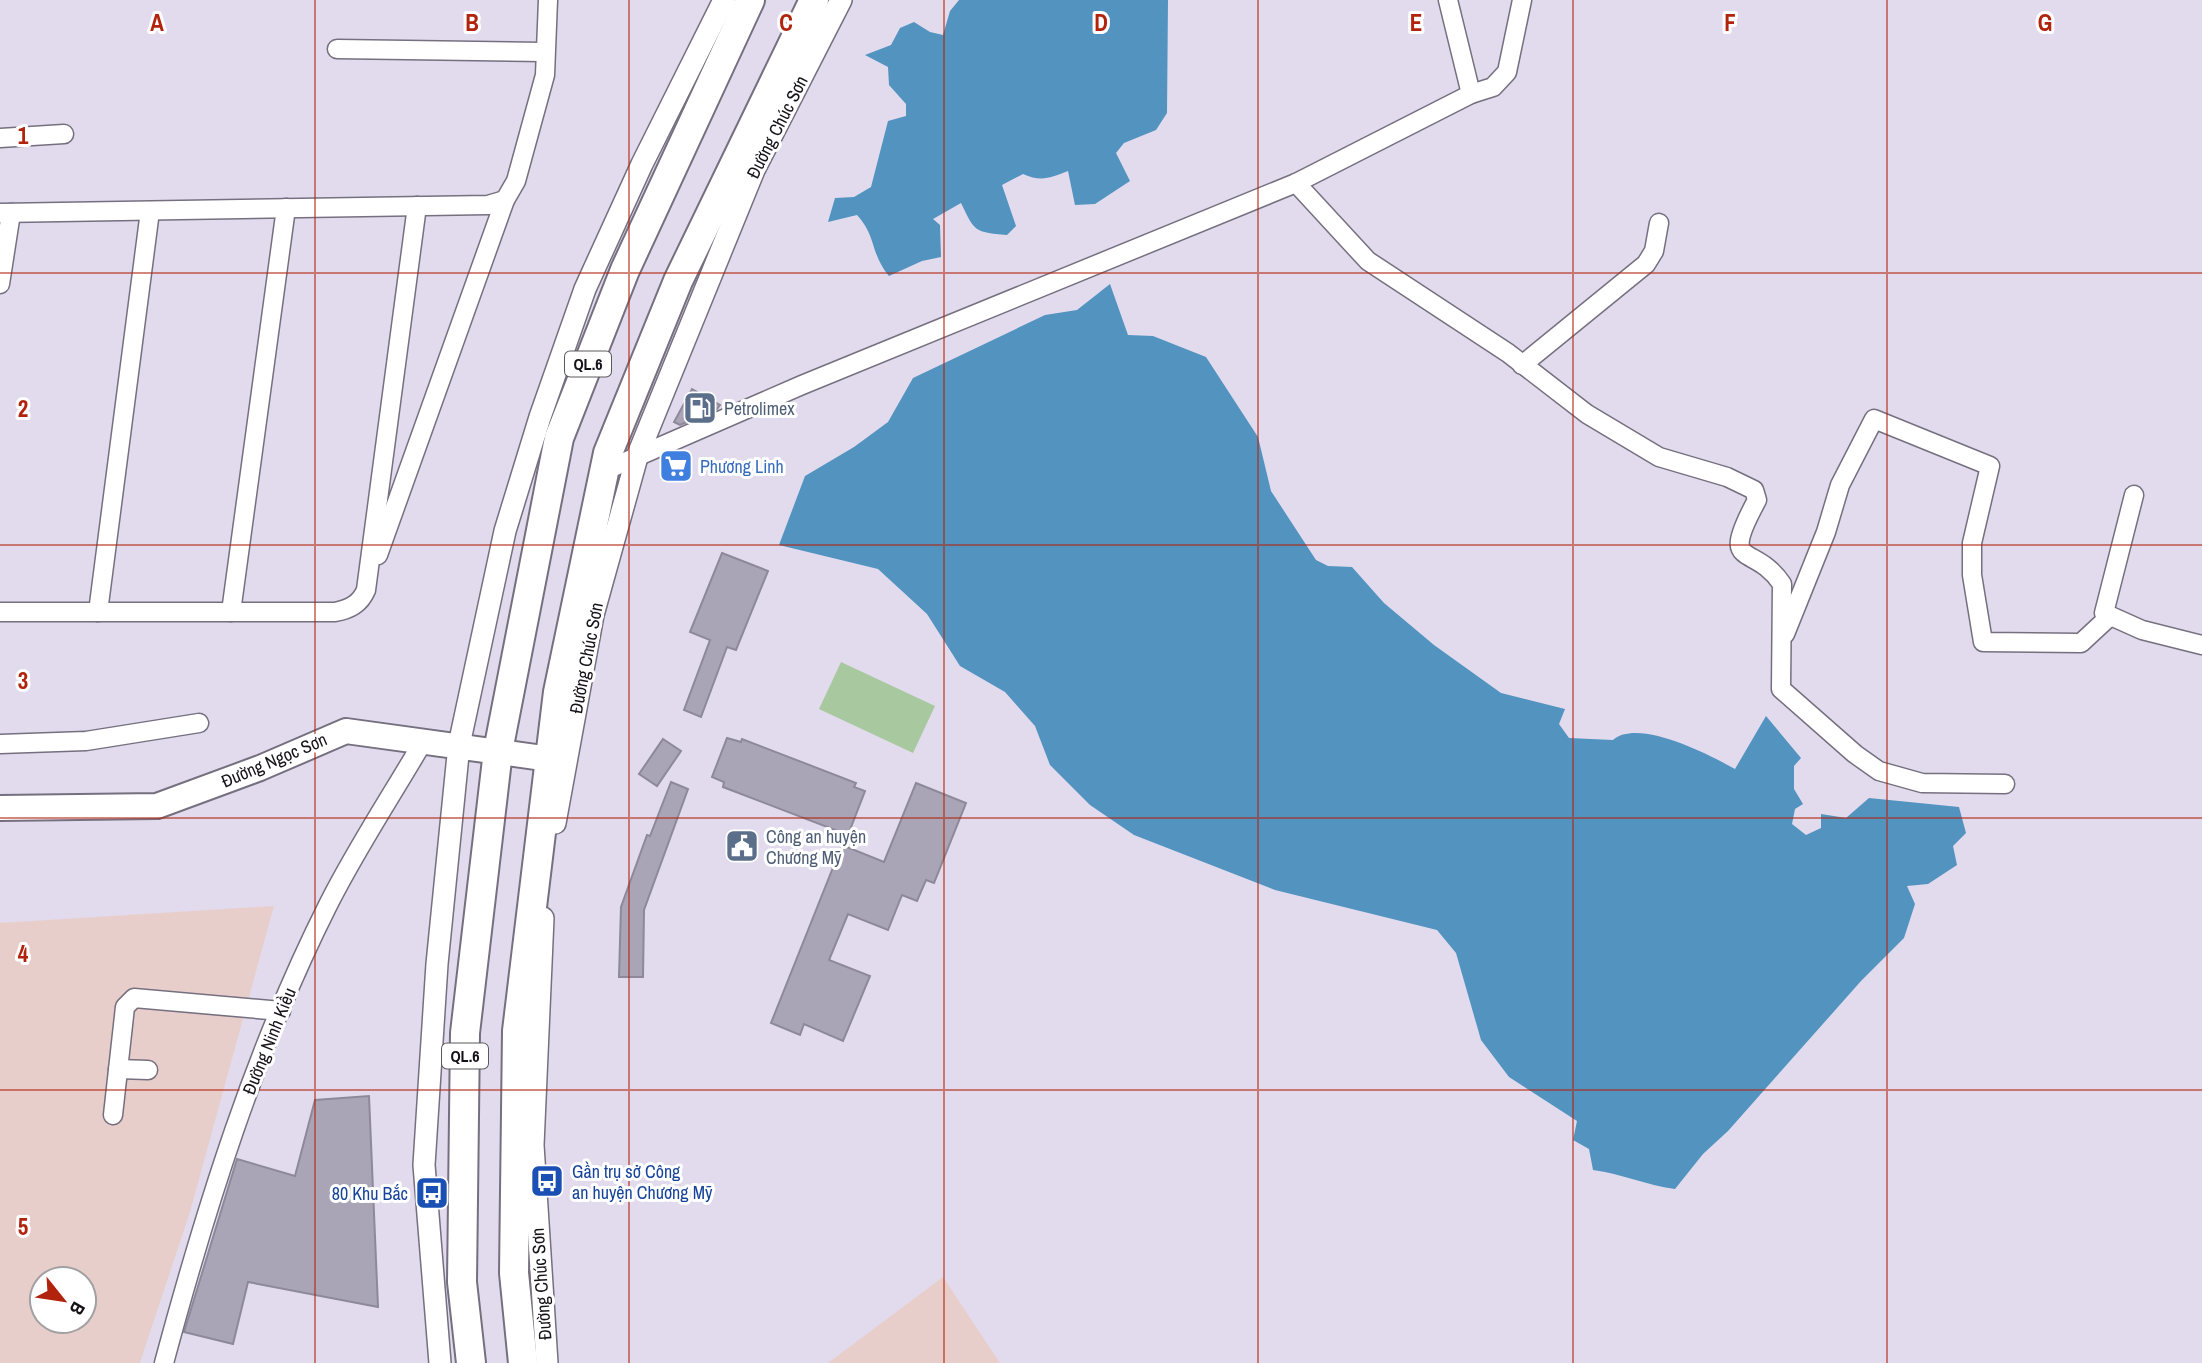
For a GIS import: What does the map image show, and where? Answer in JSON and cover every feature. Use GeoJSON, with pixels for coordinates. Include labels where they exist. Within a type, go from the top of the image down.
{"type":"FeatureCollection","features":[{"type":"Feature","properties":{"kind":"highway","name":"QL.6"},"geometry":{"type":"LineString","coordinates":[[471,1363],[462,1282],[466,1034],[498,751],[559,438],[625,270],[750,0]]}},
{"type":"Feature","properties":{"kind":"highway","name":"Đường Chúc Sơn"},"geometry":{"type":"LineString","coordinates":[[523,1363],[514,1273],[517,1031],[558,692],[604,471],[608,453],[678,281],[814,0]]}},
{"type":"Feature","properties":{"kind":"main road","name":"Đường Ngọc Sơn"},"geometry":{"type":"LineString","coordinates":[[0,808],[158,806],[260,768],[338,733],[424,740],[550,759]]}},
{"type":"Feature","properties":{"kind":"street"},"geometry":{"type":"LineString","coordinates":[[0,612],[335,612],[354,606],[366,590],[505,200],[516,181],[545,75],[543,52],[548,0]]}},
{"type":"Feature","properties":{"kind":"street"},"geometry":{"type":"LineString","coordinates":[[440,1363],[424,1165],[437,964],[459,746],[505,531],[580,302],[642,164],[724,0]]}},
{"type":"Feature","properties":{"kind":"street","name":"Đường Chúc Sơn"},"geometry":{"type":"LineString","coordinates":[[547,1363],[533,1145],[547,868],[593,615],[637,457],[754,170],[841,0]]}},
{"type":"Feature","properties":{"kind":"street"},"geometry":{"type":"LineString","coordinates":[[1448,0],[1471,94]]}},
{"type":"Feature","properties":{"kind":"street"},"geometry":{"type":"LineString","coordinates":[[604,471],[802,385],[1296,183],[1471,94],[1493,87],[1507,72],[1522,0]]}},
{"type":"Feature","properties":{"kind":"street"},"geometry":{"type":"LineString","coordinates":[[337,48],[543,52]]}},
{"type":"Feature","properties":{"kind":"street"},"geometry":{"type":"LineString","coordinates":[[0,138],[64,134]]}},
{"type":"Feature","properties":{"kind":"street"},"geometry":{"type":"LineString","coordinates":[[1296,183],[1368,261],[1522,365],[1579,409],[1659,457],[1727,477],[1754,490],[1757,500],[1740,532],[1739,542],[1745,554],[1782,584],[1782,691],[1855,754],[1879,771],[1922,783],[2005,784]]}},
{"type":"Feature","properties":{"kind":"street"},"geometry":{"type":"LineString","coordinates":[[0,284],[6,213],[488,205],[505,200]]}},
{"type":"Feature","properties":{"kind":"street"},"geometry":{"type":"LineString","coordinates":[[366,590],[417,206]]}},
{"type":"Feature","properties":{"kind":"street"},"geometry":{"type":"LineString","coordinates":[[231,612],[286,208]]}},
{"type":"Feature","properties":{"kind":"street"},"geometry":{"type":"LineString","coordinates":[[98,612],[150,211]]}},
{"type":"Feature","properties":{"kind":"street"},"geometry":{"type":"LineString","coordinates":[[1522,365],[1646,264],[1654,251],[1659,223]]}},
{"type":"Feature","properties":{"kind":"street"},"geometry":{"type":"LineString","coordinates":[[1780,647],[1826,532],[1840,485],[1874,419],[1990,466],[1972,543],[1972,575],[1983,642],[2081,643],[2109,617]]}},
{"type":"Feature","properties":{"kind":"street"},"geometry":{"type":"LineString","coordinates":[[2134,495],[2104,604],[2104,613],[2142,630],[2202,645]]}},
{"type":"Feature","properties":{"kind":"street"},"geometry":{"type":"LineString","coordinates":[[0,744],[86,741],[199,723]]}},
{"type":"Feature","properties":{"kind":"street","name":"Đường Ninh Kiều"},"geometry":{"type":"LineString","coordinates":[[163,1363],[224,1156],[281,1011],[328,904],[424,740]]}},
{"type":"Feature","properties":{"kind":"street"},"geometry":{"type":"LineString","coordinates":[[113,1115],[125,1007],[134,998],[281,1011]]}},
{"type":"Feature","properties":{"kind":"street"},"geometry":{"type":"LineString","coordinates":[[118,1069],[148,1070]]}},
{"type":"Feature","properties":{"kind":"shaded area"},"geometry":{"type":"Polygon","coordinates":[[[274,906],[190,1212],[140,1363],[0,1363],[0,923],[274,906]]]}},
{"type":"Feature","properties":{"kind":"shaded area"},"geometry":{"type":"Polygon","coordinates":[[[943,1277],[1000,1363],[828,1363],[943,1277]]]}},
{"type":"Feature","properties":{"kind":"green space"},"geometry":{"type":"Polygon","coordinates":[[[841,662],[935,706],[913,753],[819,709],[841,662]]]}},
{"type":"Feature","properties":{"kind":"water"},"geometry":{"type":"Polygon","coordinates":[[[959,0],[1168,0],[1167,113],[1156,130],[1124,143],[1116,153],[1130,181],[1095,204],[1075,205],[1068,171],[1046,178],[1023,174],[1002,185],[1016,226],[1007,235],[977,229],[961,203],[933,219],[940,225],[941,257],[922,261],[889,276],[879,260],[868,231],[857,215],[828,222],[835,198],[854,197],[871,187],[888,121],[906,116],[906,104],[889,85],[888,67],[865,55],[891,45],[900,28],[914,22],[930,32],[943,35],[950,11],[959,0]]]}},
{"type":"Feature","properties":{"kind":"water"},"geometry":{"type":"Polygon","coordinates":[[[1110,284],[1128,335],[1153,336],[1206,357],[1258,437],[1271,491],[1316,560],[1328,566],[1352,567],[1384,603],[1434,645],[1501,693],[1565,709],[1559,724],[1569,738],[1613,740],[1624,734],[1639,733],[1691,747],[1735,769],[1766,716],[1801,758],[1794,766],[1794,789],[1803,804],[1795,809],[1792,824],[1806,835],[1821,828],[1821,814],[1846,818],[1869,798],[1959,807],[1966,833],[1953,846],[1957,865],[1928,884],[1907,886],[1915,904],[1904,938],[1861,981],[1728,1131],[1703,1154],[1675,1189],[1593,1170],[1589,1149],[1573,1140],[1577,1121],[1509,1077],[1481,1040],[1456,953],[1437,930],[1275,890],[1134,835],[1090,805],[1050,765],[1035,726],[1005,692],[960,666],[927,614],[878,569],[779,545],[805,476],[854,447],[888,422],[913,378],[1045,315],[1077,310],[1110,284]]]}},
{"type":"Feature","properties":{"kind":"building","name":"Petrolimex"},"geometry":{"type":"Polygon","coordinates":[[[692,389],[720,405],[703,415],[697,412],[692,420],[680,425],[674,422],[692,389]]]}},
{"type":"Feature","properties":{"kind":"building"},"geometry":{"type":"Polygon","coordinates":[[[722,553],[768,571],[736,650],[727,647],[701,717],[684,710],[710,640],[690,632],[722,553]]]}},
{"type":"Feature","properties":{"kind":"building"},"geometry":{"type":"Polygon","coordinates":[[[727,738],[741,742],[742,739],[856,783],[854,787],[865,791],[848,835],[723,787],[724,782],[712,777],[727,738]]]}},
{"type":"Feature","properties":{"kind":"building"},"geometry":{"type":"Polygon","coordinates":[[[663,739],[681,751],[657,786],[639,774],[663,739]]]}},
{"type":"Feature","properties":{"kind":"building"},"geometry":{"type":"Polygon","coordinates":[[[671,782],[688,789],[644,910],[643,977],[619,977],[621,907],[647,835],[650,836],[671,782]]]}},
{"type":"Feature","properties":{"kind":"building"},"geometry":{"type":"Polygon","coordinates":[[[916,783],[966,803],[934,883],[926,880],[917,901],[902,895],[888,930],[848,914],[829,960],[870,976],[843,1041],[804,1024],[800,1035],[771,1023],[842,845],[884,862],[916,783]]]}},
{"type":"Feature","properties":{"kind":"building"},"geometry":{"type":"Polygon","coordinates":[[[369,1096],[378,1307],[248,1282],[233,1344],[184,1332],[237,1159],[295,1176],[315,1100],[369,1096]]]}},
{"type":"Feature","properties":{"kind":"place","name":"Petrolimex"},"geometry":{"type":"Point","coordinates":[700,408]}},
{"type":"Feature","properties":{"kind":"place","name":"Phương Linh"},"geometry":{"type":"Point","coordinates":[676,466]}},
{"type":"Feature","properties":{"kind":"place","name":"Công an huyện Chương Mỹ"},"geometry":{"type":"Point","coordinates":[742,846]}},
{"type":"Feature","properties":{"kind":"place","name":"Gần trụ sở Công an huyện Chương Mỹ"},"geometry":{"type":"Point","coordinates":[547,1181]}},
{"type":"Feature","properties":{"kind":"place","name":"80 Khu Bắc"},"geometry":{"type":"Point","coordinates":[432,1193]}}]}
